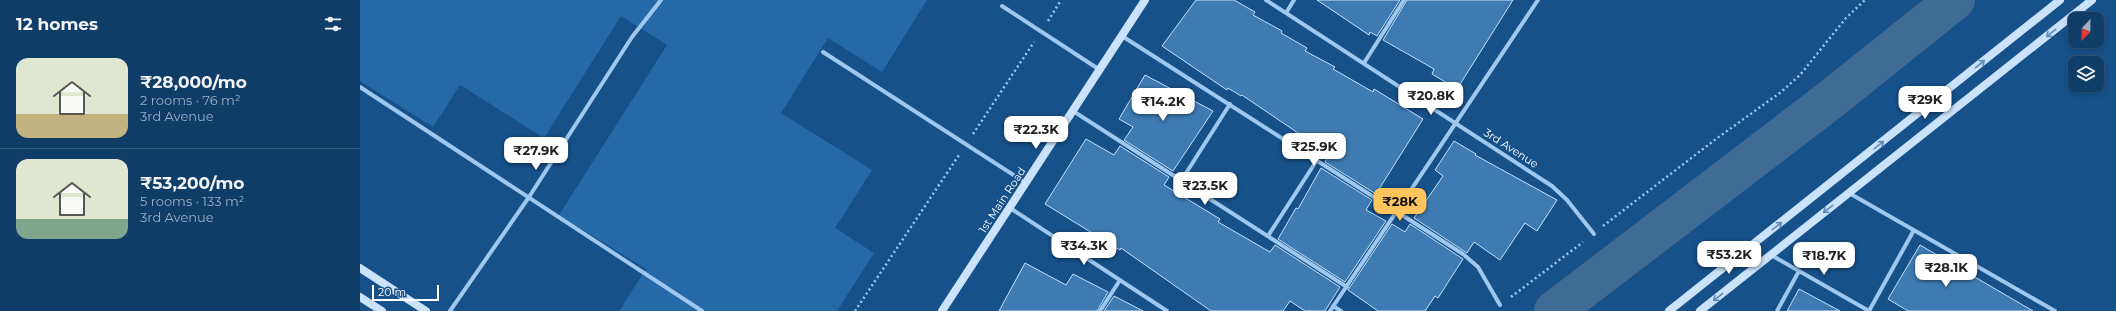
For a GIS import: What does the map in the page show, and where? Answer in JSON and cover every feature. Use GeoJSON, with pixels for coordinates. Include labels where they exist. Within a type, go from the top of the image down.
{"type":"FeatureCollection","features":[{"type":"Feature","properties":{"kind":"street"},"geometry":{"type":"LineString","coordinates":[[450,311],[529,197],[632,37],[661,0]]}},
{"type":"Feature","properties":{"kind":"street","name":"1st Main Road"},"geometry":{"type":"LineString","coordinates":[[942,311],[1145,0]]}},
{"type":"Feature","properties":{"kind":"street","name":"3rd Avenue"},"geometry":{"type":"LineString","coordinates":[[1266,0],[1552,186],[1567,200],[1594,234]]}},
{"type":"Feature","properties":{"kind":"street"},"geometry":{"type":"LineString","coordinates":[[1286,13],[1294,0]]}},
{"type":"Feature","properties":{"kind":"street"},"geometry":{"type":"LineString","coordinates":[[1364,63],[1404,0]]}},
{"type":"Feature","properties":{"kind":"street"},"geometry":{"type":"LineString","coordinates":[[1330,311],[1538,0]]}},
{"type":"Feature","properties":{"kind":"street"},"geometry":{"type":"LineString","coordinates":[[1670,311],[2060,0]]}},
{"type":"Feature","properties":{"kind":"street"},"geometry":{"type":"LineString","coordinates":[[1700,311],[2092,0]]}},
{"type":"Feature","properties":{"kind":"street"},"geometry":{"type":"LineString","coordinates":[[1002,6],[1100,70]]}},
{"type":"Feature","properties":{"kind":"street"},"geometry":{"type":"LineString","coordinates":[[1122,36],[1398,211],[1463,254],[1478,267],[1500,306]]}},
{"type":"Feature","properties":{"kind":"street"},"geometry":{"type":"LineString","coordinates":[[823,52],[1026,183]]}},
{"type":"Feature","properties":{"kind":"street"},"geometry":{"type":"LineString","coordinates":[[360,87],[702,311]]}},
{"type":"Feature","properties":{"kind":"street"},"geometry":{"type":"LineString","coordinates":[[1181,181],[1230,104]]}},
{"type":"Feature","properties":{"kind":"street"},"geometry":{"type":"LineString","coordinates":[[1073,111],[1347,287]]}},
{"type":"Feature","properties":{"kind":"street"},"geometry":{"type":"LineString","coordinates":[[1268,236],[1317,160]]}},
{"type":"Feature","properties":{"kind":"street"},"geometry":{"type":"LineString","coordinates":[[1849,193],[2055,311]]}},
{"type":"Feature","properties":{"kind":"street"},"geometry":{"type":"LineString","coordinates":[[1010,208],[1167,311]]}},
{"type":"Feature","properties":{"kind":"street"},"geometry":{"type":"LineString","coordinates":[[1770,255],[1869,311],[1914,230]]}},
{"type":"Feature","properties":{"kind":"street"},"geometry":{"type":"LineString","coordinates":[[360,268],[426,311]]}},
{"type":"Feature","properties":{"kind":"street"},"geometry":{"type":"LineString","coordinates":[[1777,311],[1799,272]]}},
{"type":"Feature","properties":{"kind":"street"},"geometry":{"type":"LineString","coordinates":[[1100,311],[1120,280]]}},
{"type":"Feature","properties":{"kind":"street"},"geometry":{"type":"LineString","coordinates":[[360,297],[382,311]]}},
{"type":"Feature","properties":{"kind":"street"},"geometry":{"type":"LineString","coordinates":[[1333,306],[1341,311]]}},
{"type":"Feature","properties":{"kind":"path"},"geometry":{"type":"LineString","coordinates":[[1500,306],[1716,139],[1781,92],[1800,75],[1846,18],[1865,0]]}},
{"type":"Feature","properties":{"kind":"shaded area"},"geometry":{"type":"Polygon","coordinates":[[[360,0],[927,0],[882,72],[828,38],[781,113],[872,170],[835,228],[874,253],[837,311],[619,311],[646,269],[559,215],[667,45],[621,16],[544,138],[460,85],[433,127],[360,81],[360,0]]]}},
{"type":"Feature","properties":{"kind":"building"},"geometry":{"type":"Polygon","coordinates":[[[1196,0],[1234,0],[1255,12],[1253,15],[1282,31],[1281,33],[1307,48],[1305,51],[1335,67],[1333,69],[1373,92],[1374,89],[1423,119],[1376,194],[1325,162],[1329,154],[1242,95],[1241,96],[1228,88],[1227,90],[1162,46],[1196,0]]]}},
{"type":"Feature","properties":{"kind":"building"},"geometry":{"type":"Polygon","coordinates":[[[1317,0],[1400,0],[1377,36],[1370,32],[1369,35],[1317,0]]]}},
{"type":"Feature","properties":{"kind":"building"},"geometry":{"type":"Polygon","coordinates":[[[1407,0],[1513,0],[1457,89],[1432,74],[1434,69],[1383,40],[1407,0]]]}},
{"type":"Feature","properties":{"kind":"building"},"geometry":{"type":"Polygon","coordinates":[[[1145,75],[1213,111],[1173,171],[1124,140],[1133,127],[1119,119],[1145,75]]]}},
{"type":"Feature","properties":{"kind":"building"},"geometry":{"type":"Polygon","coordinates":[[[1086,139],[1114,155],[1120,146],[1169,177],[1164,185],[1220,219],[1218,222],[1270,252],[1275,245],[1340,287],[1325,311],[1305,311],[1290,301],[1283,311],[1211,311],[1121,248],[1120,250],[1045,204],[1086,139]]]}},
{"type":"Feature","properties":{"kind":"building"},"geometry":{"type":"Polygon","coordinates":[[[1454,141],[1476,154],[1475,155],[1557,200],[1537,231],[1525,223],[1500,260],[1474,242],[1467,253],[1414,218],[1443,176],[1435,170],[1454,141]]]}},
{"type":"Feature","properties":{"kind":"building"},"geometry":{"type":"Polygon","coordinates":[[[1321,168],[1372,200],[1366,210],[1386,221],[1345,282],[1278,239],[1296,208],[1298,209],[1321,168]]]}},
{"type":"Feature","properties":{"kind":"building"},"geometry":{"type":"Polygon","coordinates":[[[1392,224],[1405,232],[1410,224],[1463,259],[1438,298],[1435,296],[1425,311],[1378,311],[1348,290],[1392,224]]]}},
{"type":"Feature","properties":{"kind":"building"},"geometry":{"type":"Polygon","coordinates":[[[1920,245],[2033,311],[1908,311],[1888,299],[1920,245]]]}},
{"type":"Feature","properties":{"kind":"building"},"geometry":{"type":"Polygon","coordinates":[[[1025,263],[1066,285],[1073,274],[1108,292],[1097,311],[999,311],[1025,263]]]}},
{"type":"Feature","properties":{"kind":"building"},"geometry":{"type":"Polygon","coordinates":[[[1799,289],[1840,311],[1787,311],[1799,289]]]}},
{"type":"Feature","properties":{"kind":"building"},"geometry":{"type":"Polygon","coordinates":[[[1114,296],[1143,311],[1104,311],[1114,296]]]}},
{"type":"Feature","properties":{"kind":"waterway"},"geometry":{"type":"LineString","coordinates":[[1554,311],[1830,100],[1955,0]]}}]}
